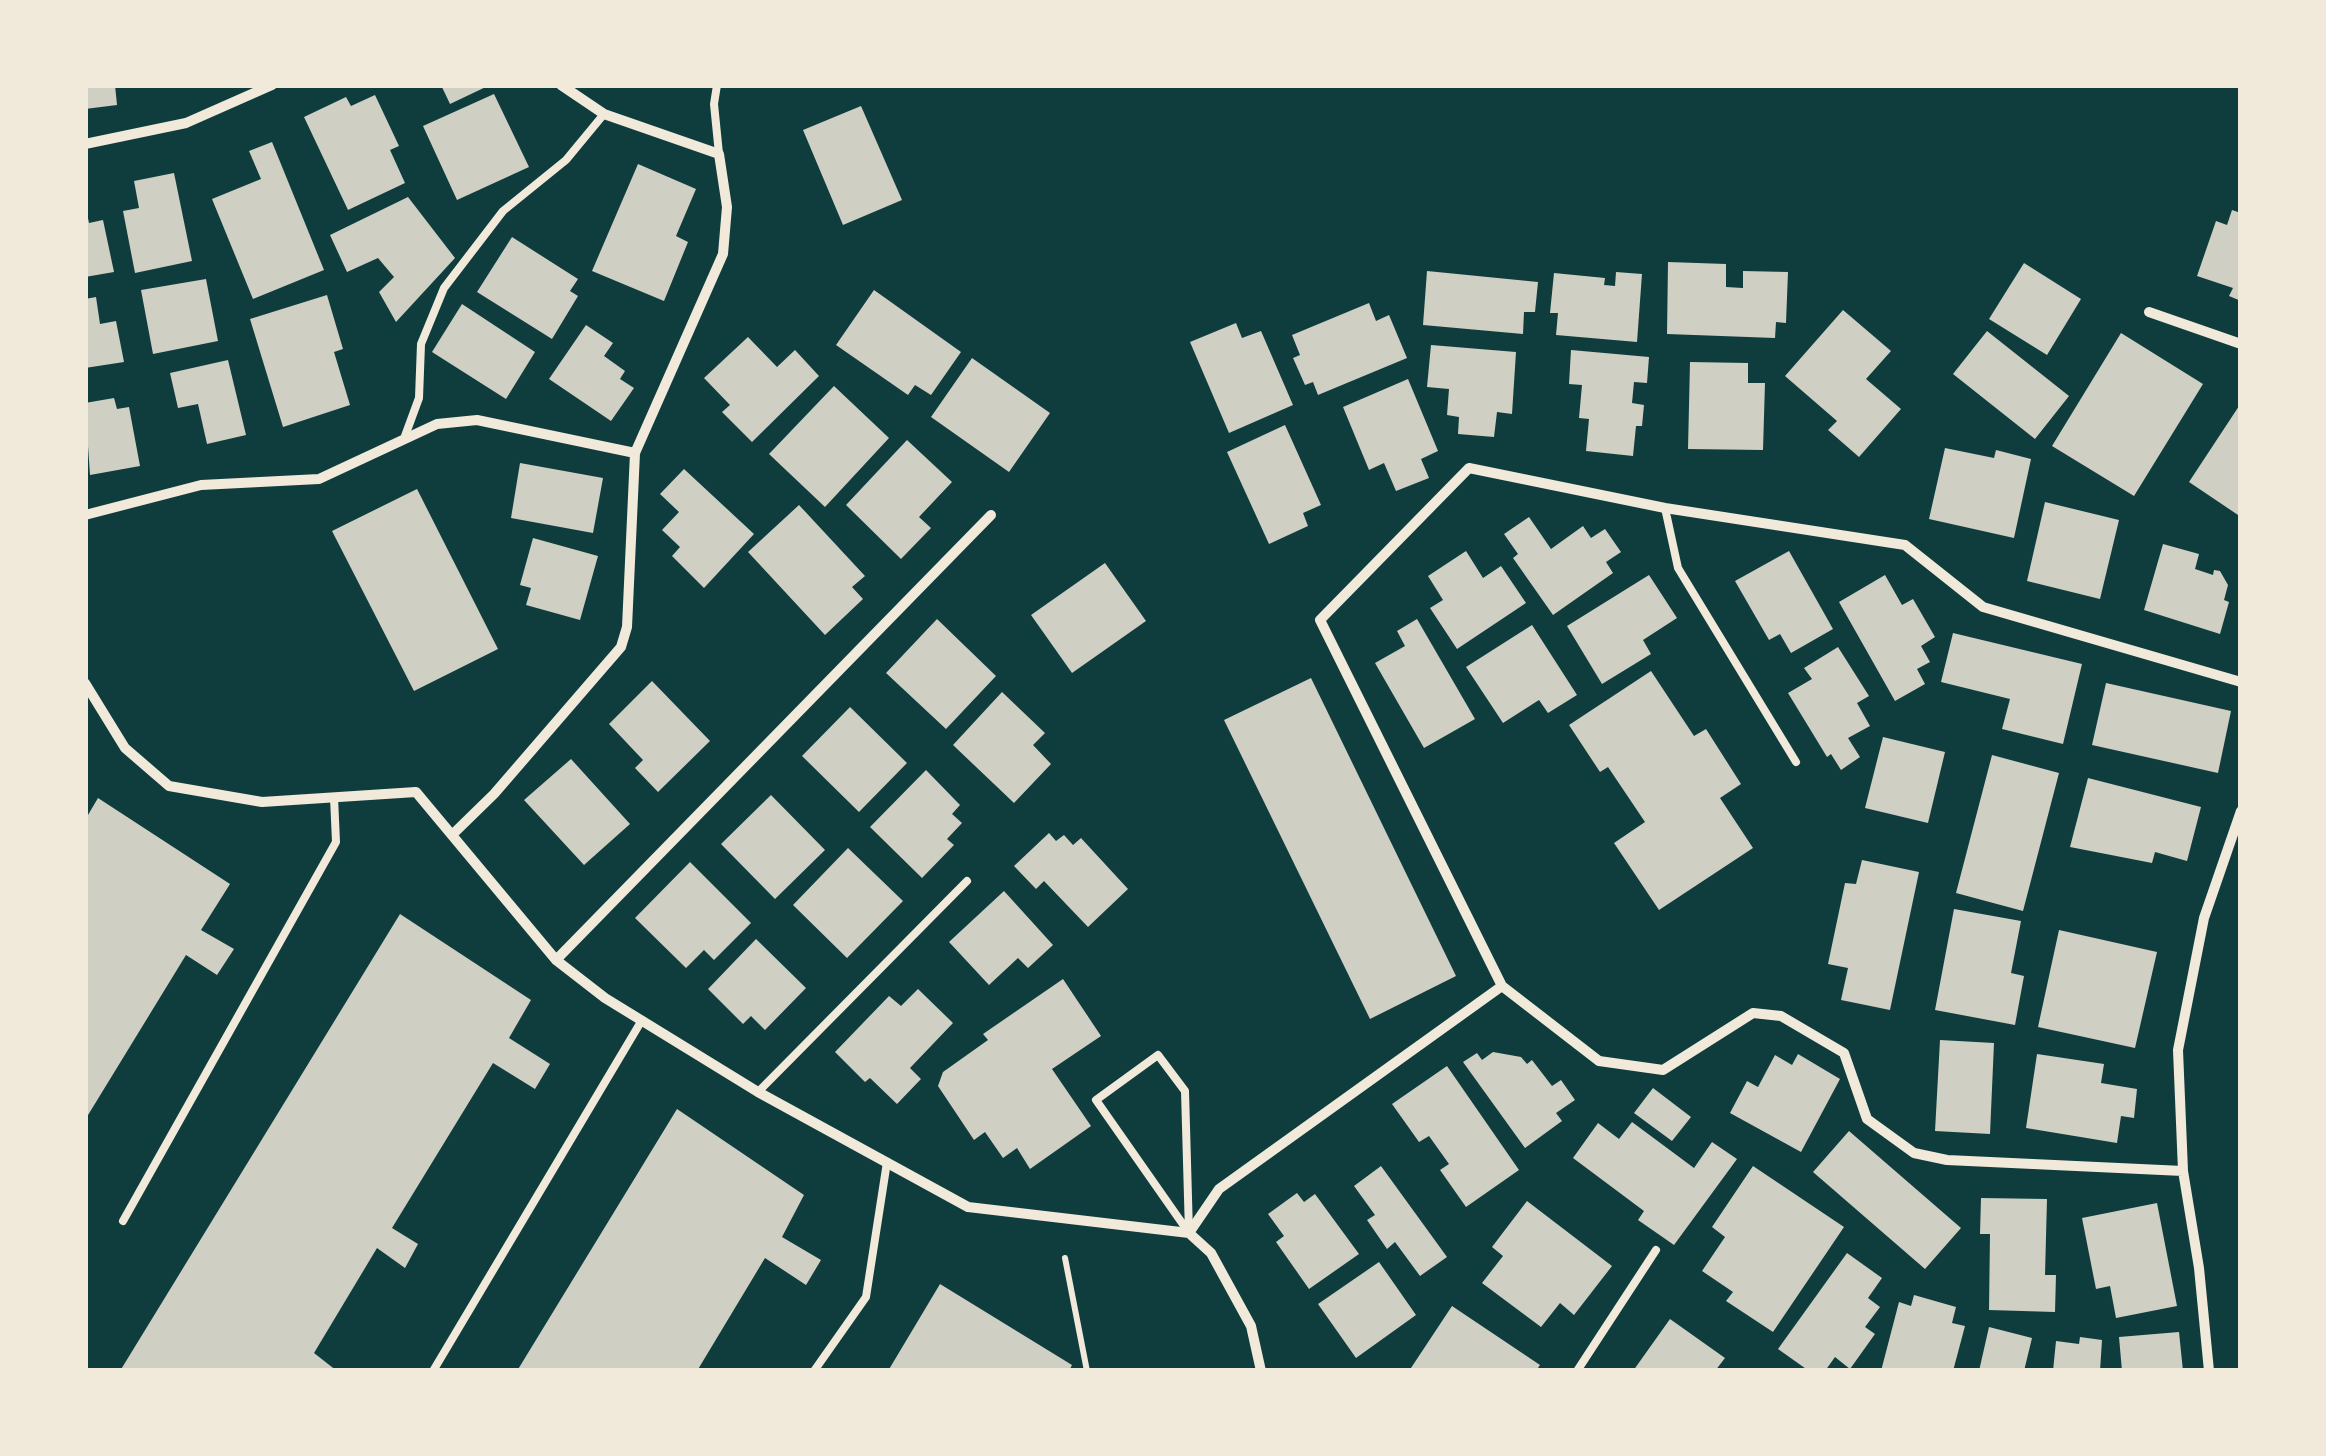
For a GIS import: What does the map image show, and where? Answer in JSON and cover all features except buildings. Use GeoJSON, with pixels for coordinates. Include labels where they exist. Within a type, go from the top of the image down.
{"type":"FeatureCollection","features":[{"type":"Feature","properties":{"kind":"street"},"geometry":{"type":"LineString","coordinates":[[85,144],[186,123],[272,85]]}},
{"type":"Feature","properties":{"kind":"street"},"geometry":{"type":"LineString","coordinates":[[454,833],[494,794],[621,647],[627,627],[634,452],[723,254],[727,207],[720,154],[604,114],[561,85]]}},
{"type":"Feature","properties":{"kind":"street"},"geometry":{"type":"LineString","coordinates":[[2149,312],[2241,344]]}},
{"type":"Feature","properties":{"kind":"street"},"geometry":{"type":"LineString","coordinates":[[85,515],[201,485],[320,479],[437,424],[476,420],[634,452]]}},
{"type":"Feature","properties":{"kind":"street"},"geometry":{"type":"LineString","coordinates":[[2183,1171],[1947,1160],[1914,1153],[1867,1118],[1844,1053],[1780,1016],[1753,1012],[1663,1070],[1599,1061],[1502,986],[1320,620],[1468,468],[1666,508],[1905,545],[1983,608],[2241,682]]}},
{"type":"Feature","properties":{"kind":"street"},"geometry":{"type":"LineString","coordinates":[[556,960],[991,516]]}},
{"type":"Feature","properties":{"kind":"street"},"geometry":{"type":"LineString","coordinates":[[85,683],[125,748],[169,786],[262,802],[416,792],[556,960],[642,1020],[758,1092],[968,1207],[1189,1233],[1211,1253],[1252,1326],[1261,1371]]}},
{"type":"Feature","properties":{"kind":"street"},"geometry":{"type":"LineString","coordinates":[[2209,1371],[2199,1268],[2183,1171],[2178,1050],[2204,918],[2241,810]]}},
{"type":"Feature","properties":{"kind":"street"},"geometry":{"type":"LineString","coordinates":[[1189,1233],[1219,1189],[1502,986]]}},
{"type":"Feature","properties":{"kind":"lane"},"geometry":{"type":"LineString","coordinates":[[718,85],[714,104],[720,154]]}},
{"type":"Feature","properties":{"kind":"lane"},"geometry":{"type":"LineString","coordinates":[[405,436],[419,398],[421,344],[444,288],[502,211],[566,160],[604,114]]}},
{"type":"Feature","properties":{"kind":"lane"},"geometry":{"type":"LineString","coordinates":[[1666,508],[1678,568],[1796,762]]}},
{"type":"Feature","properties":{"kind":"lane"},"geometry":{"type":"LineString","coordinates":[[124,1221],[336,842],[334,798]]}},
{"type":"Feature","properties":{"kind":"lane"},"geometry":{"type":"LineString","coordinates":[[758,1092],[966,882]]}},
{"type":"Feature","properties":{"kind":"lane"},"geometry":{"type":"LineString","coordinates":[[433,1371],[642,1020]]}},
{"type":"Feature","properties":{"kind":"lane"},"geometry":{"type":"LineString","coordinates":[[1158,1055],[1185,1092],[1189,1233],[1096,1100],[1158,1055]]}},
{"type":"Feature","properties":{"kind":"lane"},"geometry":{"type":"LineString","coordinates":[[814,1371],[866,1298],[887,1162]]}},
{"type":"Feature","properties":{"kind":"lane"},"geometry":{"type":"LineString","coordinates":[[1577,1371],[1656,1250]]}},
{"type":"Feature","properties":{"kind":"path"},"geometry":{"type":"LineString","coordinates":[[1064,1252],[1088,1371]]}}]}
